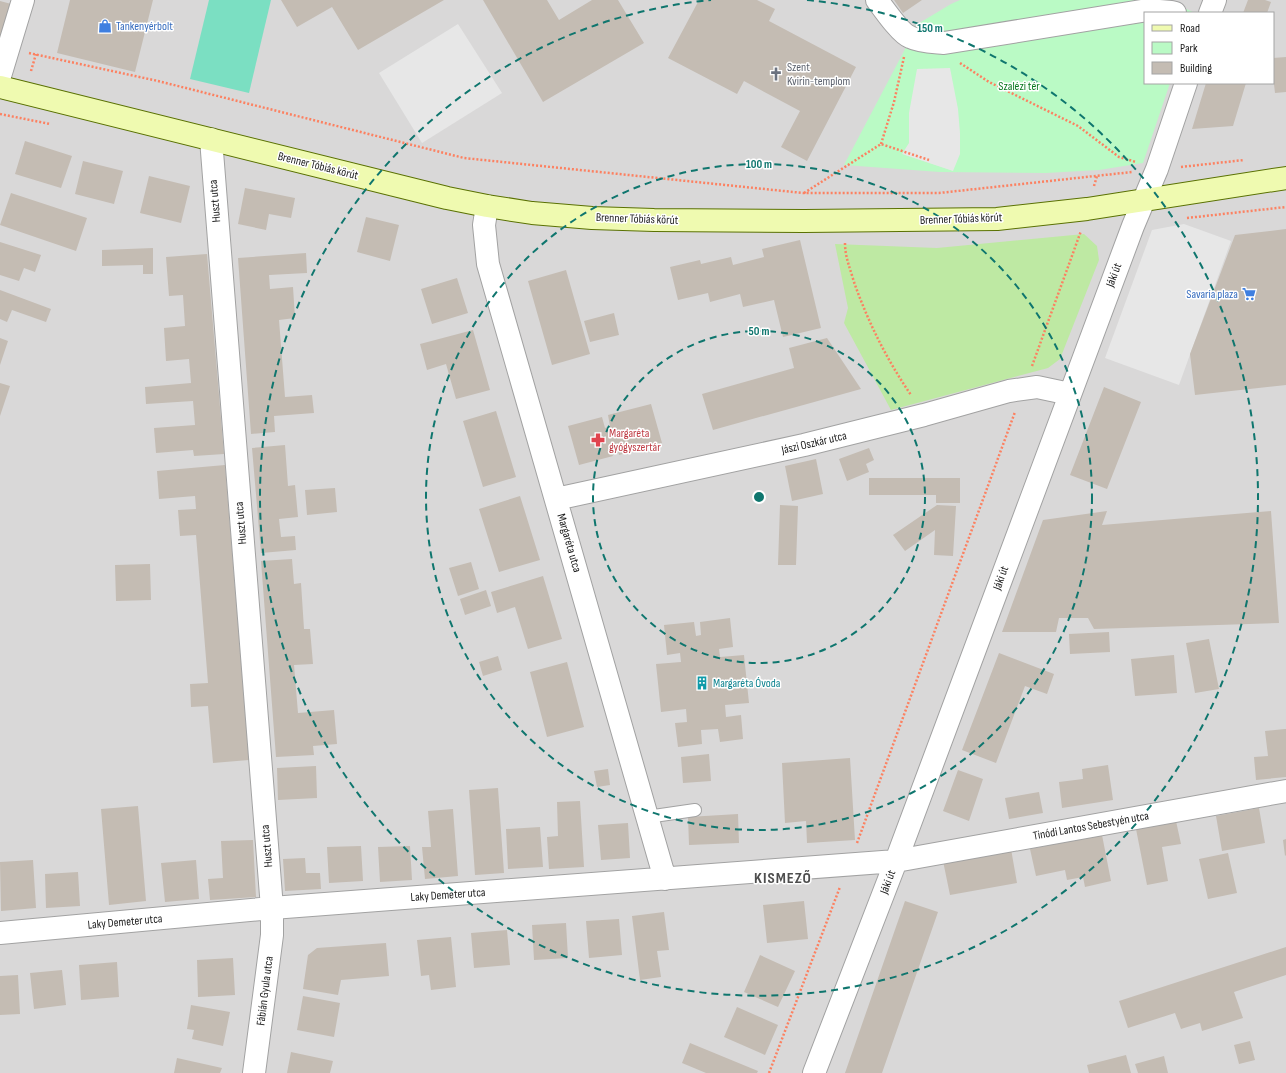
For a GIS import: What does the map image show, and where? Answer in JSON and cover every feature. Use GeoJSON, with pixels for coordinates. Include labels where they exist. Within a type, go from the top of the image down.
{"type":"FeatureCollection","features":[{"type":"Feature","properties":{"kind":"street"},"geometry":{"type":"LineString","coordinates":[[0,76],[23,0]]}},
{"type":"Feature","properties":{"kind":"street"},"geometry":{"type":"LineString","coordinates":[[877,0],[892,20],[909,37],[928,42],[944,43],[1148,10],[1174,8]]}},
{"type":"Feature","properties":{"kind":"street"},"geometry":{"type":"LineString","coordinates":[[1210,12],[1215,0]]}},
{"type":"Feature","properties":{"kind":"street","name":"Jáki út"},"geometry":{"type":"LineString","coordinates":[[814,1073],[896,861],[1132,226],[1158,169],[1186,84]]}},
{"type":"Feature","properties":{"kind":"street","name":"Brenner Tóbiás körút"},"geometry":{"type":"LineString","coordinates":[[0,87],[447,198],[532,213],[615,219],[788,221],[997,219],[1144,201],[1286,178]]}},
{"type":"Feature","properties":{"kind":"street","name":"Huszt utca"},"geometry":{"type":"LineString","coordinates":[[210,138],[272,908]]}},
{"type":"Feature","properties":{"kind":"street","name":"Margaréta utca"},"geometry":{"type":"LineString","coordinates":[[487,206],[484,226],[488,264],[665,879]]}},
{"type":"Feature","properties":{"kind":"street","name":"Jászi Oszkár utca"},"geometry":{"type":"LineString","coordinates":[[556,499],[804,445],[924,415],[1009,391],[1037,387],[1070,394]]}},
{"type":"Feature","properties":{"kind":"street","name":"Tinódi Lantos Sebestyén utca"},"geometry":{"type":"LineString","coordinates":[[896,861],[1286,791]]}},
{"type":"Feature","properties":{"kind":"street","name":"Laky Demeter utca"},"geometry":{"type":"LineString","coordinates":[[0,933],[272,908],[896,861]]}},
{"type":"Feature","properties":{"kind":"street","name":"Fábián Gyula utca"},"geometry":{"type":"LineString","coordinates":[[254,1073],[272,936],[272,908]]}},
{"type":"Feature","properties":{"kind":"lane"},"geometry":{"type":"LineString","coordinates":[[646,817],[695,810]]}},
{"type":"Feature","properties":{"kind":"path"},"geometry":{"type":"LineString","coordinates":[[803,193],[881,144],[894,102],[909,37]]}},
{"type":"Feature","properties":{"kind":"path"},"geometry":{"type":"LineString","coordinates":[[36,54],[158,82],[464,158],[803,193],[939,193],[1248,160]]}},
{"type":"Feature","properties":{"kind":"path"},"geometry":{"type":"LineString","coordinates":[[958,62],[988,82],[1078,126],[1119,157],[1158,169]]}},
{"type":"Feature","properties":{"kind":"path"},"geometry":{"type":"LineString","coordinates":[[0,114],[19,118]]}},
{"type":"Feature","properties":{"kind":"path"},"geometry":{"type":"LineString","coordinates":[[881,144],[929,160]]}},
{"type":"Feature","properties":{"kind":"path"},"geometry":{"type":"LineString","coordinates":[[769,1073],[849,864],[1081,231]]}},
{"type":"Feature","properties":{"kind":"path"},"geometry":{"type":"LineString","coordinates":[[844,238],[845,255],[864,310],[896,374],[924,415]]}},
{"type":"Feature","properties":{"kind":"shaded area"},"geometry":{"type":"Polygon","coordinates":[[[0,0],[1286,0],[1286,1073],[0,1073],[0,0]]]}},
{"type":"Feature","properties":{"kind":"shaded area"},"geometry":{"type":"Polygon","coordinates":[[[458,24],[502,93],[422,143],[379,73],[458,24]]]}},
{"type":"Feature","properties":{"kind":"shaded area"},"geometry":{"type":"Polygon","coordinates":[[[950,68],[958,109],[960,133],[960,154],[953,171],[902,154],[909,143],[909,113],[917,69],[950,68]]]}},
{"type":"Feature","properties":{"kind":"shaded area"},"geometry":{"type":"Polygon","coordinates":[[[1184,224],[1231,241],[1179,385],[1105,358],[1152,230],[1184,224]]]}},
{"type":"Feature","properties":{"kind":"green space"},"geometry":{"type":"Polygon","coordinates":[[[209,0],[271,0],[249,93],[190,79],[209,0]]]}},
{"type":"Feature","properties":{"kind":"green space","name":"Szalézi tér"},"geometry":{"type":"Polygon","coordinates":[[[960,0],[1167,0],[1193,12],[1144,12],[1144,84],[1170,84],[1143,163],[1099,170],[1046,173],[940,172],[844,165],[903,53],[916,25],[960,0]]]}},
{"type":"Feature","properties":{"kind":"green space"},"geometry":{"type":"Polygon","coordinates":[[[1084,234],[1097,246],[1099,260],[1060,359],[1048,368],[891,410],[844,323],[848,308],[835,244],[937,248],[1084,234]]]}},
{"type":"Feature","properties":{"kind":"building","name":"Tankenyérbolt"},"geometry":{"type":"Polygon","coordinates":[[[70,0],[153,0],[135,72],[57,53],[70,0]]]}},
{"type":"Feature","properties":{"kind":"building"},"geometry":{"type":"Polygon","coordinates":[[[281,0],[444,0],[358,50],[332,7],[297,27],[281,0]]]}},
{"type":"Feature","properties":{"kind":"building"},"geometry":{"type":"Polygon","coordinates":[[[483,0],[547,0],[559,20],[592,0],[618,0],[644,43],[543,102],[483,0]]]}},
{"type":"Feature","properties":{"kind":"building","name":"Szent Kvirin-templom"},"geometry":{"type":"Polygon","coordinates":[[[699,0],[757,0],[775,9],[769,21],[856,67],[807,161],[781,147],[800,111],[744,81],[737,94],[668,58],[699,0]]]}},
{"type":"Feature","properties":{"kind":"building"},"geometry":{"type":"Polygon","coordinates":[[[894,0],[922,0],[903,13],[894,0]]]}},
{"type":"Feature","properties":{"kind":"building"},"geometry":{"type":"Polygon","coordinates":[[[1248,0],[1265,0],[1271,2],[1267,12],[1243,12],[1248,0]]]}},
{"type":"Feature","properties":{"kind":"building"},"geometry":{"type":"Polygon","coordinates":[[[0,1],[15,5],[0,39],[0,1]]]}},
{"type":"Feature","properties":{"kind":"building"},"geometry":{"type":"Polygon","coordinates":[[[1286,57],[1286,92],[1275,93],[1274,58],[1286,57]]]}},
{"type":"Feature","properties":{"kind":"building"},"geometry":{"type":"Polygon","coordinates":[[[1206,84],[1246,84],[1233,126],[1192,129],[1206,84]]]}},
{"type":"Feature","properties":{"kind":"building"},"geometry":{"type":"Polygon","coordinates":[[[25,141],[72,156],[61,188],[15,174],[25,141]]]}},
{"type":"Feature","properties":{"kind":"building"},"geometry":{"type":"Polygon","coordinates":[[[83,161],[123,171],[114,204],[75,194],[83,161]]]}},
{"type":"Feature","properties":{"kind":"building"},"geometry":{"type":"Polygon","coordinates":[[[149,176],[190,186],[181,223],[140,213],[149,176]]]}},
{"type":"Feature","properties":{"kind":"building"},"geometry":{"type":"Polygon","coordinates":[[[245,188],[295,198],[291,218],[269,214],[266,230],[238,224],[245,188]]]}},
{"type":"Feature","properties":{"kind":"building"},"geometry":{"type":"Polygon","coordinates":[[[11,193],[87,218],[76,251],[0,225],[11,193]]]}},
{"type":"Feature","properties":{"kind":"building"},"geometry":{"type":"Polygon","coordinates":[[[366,217],[399,225],[390,261],[357,252],[366,217]]]}},
{"type":"Feature","properties":{"kind":"building","name":"Savaria plaza"},"geometry":{"type":"Polygon","coordinates":[[[1286,229],[1286,385],[1195,395],[1190,354],[1235,235],[1286,229]]]}},
{"type":"Feature","properties":{"kind":"building"},"geometry":{"type":"Polygon","coordinates":[[[800,240],[821,328],[783,337],[774,300],[743,307],[740,294],[710,302],[708,293],[678,300],[670,267],[700,260],[701,264],[731,257],[733,265],[764,257],[762,249],[800,240]]]}},
{"type":"Feature","properties":{"kind":"building"},"geometry":{"type":"Polygon","coordinates":[[[0,242],[41,255],[35,272],[24,268],[19,281],[0,275],[0,242]]]}},
{"type":"Feature","properties":{"kind":"building"},"geometry":{"type":"Polygon","coordinates":[[[153,248],[153,274],[143,274],[143,265],[102,266],[102,250],[153,248]]]}},
{"type":"Feature","properties":{"kind":"building"},"geometry":{"type":"Polygon","coordinates":[[[306,253],[307,273],[269,275],[270,289],[293,287],[295,318],[279,320],[285,397],[312,395],[314,413],[274,416],[275,432],[251,434],[238,258],[306,253]]]}},
{"type":"Feature","properties":{"kind":"building"},"geometry":{"type":"Polygon","coordinates":[[[207,254],[224,454],[194,456],[193,450],[156,453],[154,428],[195,425],[193,401],[146,404],[145,387],[191,383],[189,359],[166,361],[164,328],[185,326],[183,295],[169,296],[166,257],[207,254]]]}},
{"type":"Feature","properties":{"kind":"building"},"geometry":{"type":"Polygon","coordinates":[[[566,270],[590,354],[552,365],[528,281],[566,270]]]}},
{"type":"Feature","properties":{"kind":"building"},"geometry":{"type":"Polygon","coordinates":[[[457,278],[468,313],[432,324],[421,289],[457,278]]]}},
{"type":"Feature","properties":{"kind":"building"},"geometry":{"type":"Polygon","coordinates":[[[0,290],[51,309],[46,322],[12,310],[7,322],[0,319],[0,290]]]}},
{"type":"Feature","properties":{"kind":"building"},"geometry":{"type":"Polygon","coordinates":[[[614,313],[619,335],[590,342],[584,321],[614,313]]]}},
{"type":"Feature","properties":{"kind":"building"},"geometry":{"type":"Polygon","coordinates":[[[473,330],[490,390],[456,399],[446,364],[427,370],[420,344],[473,330]]]}},
{"type":"Feature","properties":{"kind":"building"},"geometry":{"type":"Polygon","coordinates":[[[0,338],[8,341],[0,365],[0,338]]]}},
{"type":"Feature","properties":{"kind":"building"},"geometry":{"type":"Polygon","coordinates":[[[827,338],[861,389],[713,430],[702,394],[794,368],[789,348],[827,338]]]}},
{"type":"Feature","properties":{"kind":"building"},"geometry":{"type":"Polygon","coordinates":[[[0,383],[10,386],[0,416],[0,383]]]}},
{"type":"Feature","properties":{"kind":"building"},"geometry":{"type":"Polygon","coordinates":[[[1104,387],[1141,402],[1107,489],[1070,475],[1104,387]]]}},
{"type":"Feature","properties":{"kind":"building"},"geometry":{"type":"Polygon","coordinates":[[[651,404],[662,443],[619,455],[617,447],[610,449],[613,456],[579,465],[568,426],[602,417],[605,428],[610,426],[608,415],[651,404]]]}},
{"type":"Feature","properties":{"kind":"building"},"geometry":{"type":"Polygon","coordinates":[[[496,411],[516,477],[483,487],[463,421],[496,411]]]}},
{"type":"Feature","properties":{"kind":"building"},"geometry":{"type":"Polygon","coordinates":[[[285,445],[288,486],[295,485],[298,517],[279,519],[281,537],[295,536],[296,550],[261,553],[252,448],[285,445]]]}},
{"type":"Feature","properties":{"kind":"building"},"geometry":{"type":"Polygon","coordinates":[[[869,448],[874,460],[866,464],[869,472],[847,481],[839,459],[869,448]]]}},
{"type":"Feature","properties":{"kind":"building"},"geometry":{"type":"Polygon","coordinates":[[[816,459],[823,494],[792,501],[785,466],[816,459]]]}},
{"type":"Feature","properties":{"kind":"building"},"geometry":{"type":"Polygon","coordinates":[[[225,465],[249,760],[213,763],[208,706],[191,707],[190,684],[208,683],[196,535],[180,536],[178,510],[196,509],[195,496],[159,499],[157,471],[225,465]]]}},
{"type":"Feature","properties":{"kind":"building"},"geometry":{"type":"Polygon","coordinates":[[[869,478],[960,478],[960,503],[936,503],[936,495],[869,495],[869,478]]]}},
{"type":"Feature","properties":{"kind":"building"},"geometry":{"type":"Polygon","coordinates":[[[335,488],[337,512],[307,515],[305,490],[335,488]]]}},
{"type":"Feature","properties":{"kind":"building"},"geometry":{"type":"Polygon","coordinates":[[[520,496],[540,560],[499,572],[479,509],[520,496]]]}},
{"type":"Feature","properties":{"kind":"building"},"geometry":{"type":"Polygon","coordinates":[[[780,505],[798,506],[796,565],[778,565],[780,505]]]}},
{"type":"Feature","properties":{"kind":"building"},"geometry":{"type":"Polygon","coordinates":[[[937,505],[956,506],[953,556],[934,555],[935,530],[905,551],[893,535],[937,505]]]}},
{"type":"Feature","properties":{"kind":"building"},"geometry":{"type":"Polygon","coordinates":[[[1107,511],[1102,525],[1271,511],[1279,623],[1094,629],[1088,618],[1059,618],[1056,632],[1002,632],[1043,520],[1107,511]]]}},
{"type":"Feature","properties":{"kind":"building"},"geometry":{"type":"Polygon","coordinates":[[[292,559],[294,584],[301,583],[304,629],[310,629],[313,664],[294,665],[298,713],[334,710],[337,744],[313,746],[314,755],[276,757],[261,561],[292,559]]]}},
{"type":"Feature","properties":{"kind":"building"},"geometry":{"type":"Polygon","coordinates":[[[471,562],[479,589],[458,596],[449,568],[471,562]]]}},
{"type":"Feature","properties":{"kind":"building"},"geometry":{"type":"Polygon","coordinates":[[[150,564],[151,600],[116,601],[115,565],[150,564]]]}},
{"type":"Feature","properties":{"kind":"building"},"geometry":{"type":"Polygon","coordinates":[[[543,576],[562,639],[528,649],[515,607],[497,613],[491,592],[543,576]]]}},
{"type":"Feature","properties":{"kind":"building"},"geometry":{"type":"Polygon","coordinates":[[[486,590],[491,606],[465,615],[460,599],[486,590]]]}},
{"type":"Feature","properties":{"kind":"building","name":"Margaréta Óvoda"},"geometry":{"type":"Polygon","coordinates":[[[730,618],[733,647],[719,649],[720,657],[744,655],[749,703],[725,705],[726,717],[741,715],[743,739],[720,742],[718,729],[701,730],[702,744],[678,747],[675,723],[687,722],[686,709],[661,712],[656,664],[681,662],[680,653],[667,655],[664,625],[694,622],[696,636],[701,635],[700,622],[730,618]]]}},
{"type":"Feature","properties":{"kind":"building"},"geometry":{"type":"Polygon","coordinates":[[[1109,632],[1110,652],[1070,654],[1069,634],[1109,632]]]}},
{"type":"Feature","properties":{"kind":"building"},"geometry":{"type":"Polygon","coordinates":[[[1209,639],[1219,689],[1195,693],[1186,643],[1209,639]]]}},
{"type":"Feature","properties":{"kind":"building"},"geometry":{"type":"Polygon","coordinates":[[[999,653],[1054,674],[1047,694],[1025,686],[996,763],[962,750],[999,653]]]}},
{"type":"Feature","properties":{"kind":"building"},"geometry":{"type":"Polygon","coordinates":[[[1174,655],[1177,693],[1135,696],[1131,659],[1174,655]]]}},
{"type":"Feature","properties":{"kind":"building"},"geometry":{"type":"Polygon","coordinates":[[[498,656],[502,670],[483,676],[479,662],[498,656]]]}},
{"type":"Feature","properties":{"kind":"building"},"geometry":{"type":"Polygon","coordinates":[[[567,662],[584,727],[547,737],[530,672],[567,662]]]}},
{"type":"Feature","properties":{"kind":"building"},"geometry":{"type":"Polygon","coordinates":[[[1286,729],[1286,777],[1256,780],[1254,757],[1268,756],[1265,731],[1286,729]]]}},
{"type":"Feature","properties":{"kind":"building"},"geometry":{"type":"Polygon","coordinates":[[[709,754],[711,781],[683,783],[681,757],[709,754]]]}},
{"type":"Feature","properties":{"kind":"building"},"geometry":{"type":"Polygon","coordinates":[[[850,758],[855,840],[807,843],[806,821],[785,823],[782,763],[850,758]]]}},
{"type":"Feature","properties":{"kind":"building"},"geometry":{"type":"Polygon","coordinates":[[[1108,765],[1113,800],[1062,808],[1059,782],[1083,779],[1082,769],[1108,765]]]}},
{"type":"Feature","properties":{"kind":"building"},"geometry":{"type":"Polygon","coordinates":[[[316,766],[317,798],[278,800],[277,768],[316,766]]]}},
{"type":"Feature","properties":{"kind":"building"},"geometry":{"type":"Polygon","coordinates":[[[608,769],[610,785],[597,787],[594,771],[608,769]]]}},
{"type":"Feature","properties":{"kind":"building"},"geometry":{"type":"Polygon","coordinates":[[[958,770],[983,779],[969,821],[943,811],[958,770]]]}},
{"type":"Feature","properties":{"kind":"building"},"geometry":{"type":"Polygon","coordinates":[[[498,788],[504,873],[475,875],[469,790],[498,788]]]}},
{"type":"Feature","properties":{"kind":"building"},"geometry":{"type":"Polygon","coordinates":[[[1039,792],[1043,813],[1009,819],[1005,798],[1039,792]]]}},
{"type":"Feature","properties":{"kind":"building"},"geometry":{"type":"Polygon","coordinates":[[[580,801],[584,867],[549,869],[547,837],[558,836],[557,802],[580,801]]]}},
{"type":"Feature","properties":{"kind":"building"},"geometry":{"type":"Polygon","coordinates":[[[138,806],[146,901],[109,905],[101,809],[138,806]]]}},
{"type":"Feature","properties":{"kind":"building"},"geometry":{"type":"Polygon","coordinates":[[[1259,808],[1265,843],[1222,851],[1216,816],[1259,808]]]}},
{"type":"Feature","properties":{"kind":"building"},"geometry":{"type":"Polygon","coordinates":[[[453,809],[458,876],[425,879],[422,847],[431,847],[428,811],[453,809]]]}},
{"type":"Feature","properties":{"kind":"building"},"geometry":{"type":"Polygon","coordinates":[[[738,814],[739,843],[689,845],[688,817],[738,814]]]}},
{"type":"Feature","properties":{"kind":"building"},"geometry":{"type":"Polygon","coordinates":[[[1176,821],[1181,844],[1162,847],[1168,881],[1147,885],[1136,829],[1176,821]]]}},
{"type":"Feature","properties":{"kind":"building"},"geometry":{"type":"Polygon","coordinates":[[[628,823],[630,858],[601,860],[598,825],[628,823]]]}},
{"type":"Feature","properties":{"kind":"building"},"geometry":{"type":"Polygon","coordinates":[[[540,827],[543,867],[508,869],[506,829],[540,827]]]}},
{"type":"Feature","properties":{"kind":"building"},"geometry":{"type":"Polygon","coordinates":[[[1102,835],[1111,881],[1085,887],[1083,877],[1067,880],[1065,870],[1036,876],[1030,849],[1102,835]]]}},
{"type":"Feature","properties":{"kind":"building"},"geometry":{"type":"Polygon","coordinates":[[[1286,839],[1286,855],[1285,856],[1283,840],[1286,839]]]}},
{"type":"Feature","properties":{"kind":"building"},"geometry":{"type":"Polygon","coordinates":[[[253,840],[256,897],[210,900],[208,879],[223,878],[221,841],[253,840]]]}},
{"type":"Feature","properties":{"kind":"building"},"geometry":{"type":"Polygon","coordinates":[[[361,846],[363,881],[329,883],[327,847],[361,846]]]}},
{"type":"Feature","properties":{"kind":"building"},"geometry":{"type":"Polygon","coordinates":[[[410,846],[412,880],[380,882],[378,847],[410,846]]]}},
{"type":"Feature","properties":{"kind":"building"},"geometry":{"type":"Polygon","coordinates":[[[1011,849],[1017,883],[950,895],[943,861],[1011,849]]]}},
{"type":"Feature","properties":{"kind":"building"},"geometry":{"type":"Polygon","coordinates":[[[1228,853],[1237,893],[1208,899],[1199,859],[1228,853]]]}},
{"type":"Feature","properties":{"kind":"building"},"geometry":{"type":"Polygon","coordinates":[[[305,858],[306,873],[320,873],[321,889],[285,891],[283,859],[305,858]]]}},
{"type":"Feature","properties":{"kind":"building"},"geometry":{"type":"Polygon","coordinates":[[[33,860],[36,908],[1,911],[0,862],[33,860]]]}},
{"type":"Feature","properties":{"kind":"building"},"geometry":{"type":"Polygon","coordinates":[[[196,860],[199,899],[165,902],[161,863],[196,860]]]}},
{"type":"Feature","properties":{"kind":"building"},"geometry":{"type":"Polygon","coordinates":[[[78,872],[80,906],[46,908],[45,874],[78,872]]]}},
{"type":"Feature","properties":{"kind":"building"},"geometry":{"type":"Polygon","coordinates":[[[804,901],[808,939],[767,943],[763,905],[804,901]]]}},
{"type":"Feature","properties":{"kind":"building"},"geometry":{"type":"Polygon","coordinates":[[[905,901],[938,912],[882,1073],[845,1073],[905,901]]]}},
{"type":"Feature","properties":{"kind":"building"},"geometry":{"type":"Polygon","coordinates":[[[664,912],[669,950],[657,951],[661,977],[640,980],[632,916],[664,912]]]}},
{"type":"Feature","properties":{"kind":"building"},"geometry":{"type":"Polygon","coordinates":[[[619,919],[622,955],[589,958],[586,921],[619,919]]]}},
{"type":"Feature","properties":{"kind":"building"},"geometry":{"type":"Polygon","coordinates":[[[566,923],[568,958],[534,960],[532,925],[566,923]]]}},
{"type":"Feature","properties":{"kind":"building"},"geometry":{"type":"Polygon","coordinates":[[[507,930],[510,965],[474,968],[471,933],[507,930]]]}},
{"type":"Feature","properties":{"kind":"building"},"geometry":{"type":"Polygon","coordinates":[[[451,937],[456,987],[431,990],[429,975],[421,976],[417,940],[451,937]]]}},
{"type":"Feature","properties":{"kind":"building"},"geometry":{"type":"Polygon","coordinates":[[[386,943],[389,976],[341,980],[338,995],[303,989],[308,955],[317,948],[386,943]]]}},
{"type":"Feature","properties":{"kind":"building"},"geometry":{"type":"Polygon","coordinates":[[[1286,947],[1286,975],[1234,992],[1243,1018],[1202,1031],[1200,1023],[1181,1029],[1175,1013],[1128,1028],[1119,1001],[1286,947]]]}},
{"type":"Feature","properties":{"kind":"building"},"geometry":{"type":"Polygon","coordinates":[[[760,955],[795,971],[778,1007],[744,992],[760,955]]]}},
{"type":"Feature","properties":{"kind":"building"},"geometry":{"type":"Polygon","coordinates":[[[233,958],[235,995],[198,997],[197,960],[233,958]]]}},
{"type":"Feature","properties":{"kind":"building"},"geometry":{"type":"Polygon","coordinates":[[[117,962],[119,997],[81,1000],[79,965],[117,962]]]}},
{"type":"Feature","properties":{"kind":"building"},"geometry":{"type":"Polygon","coordinates":[[[62,970],[66,1005],[34,1009],[30,973],[62,970]]]}},
{"type":"Feature","properties":{"kind":"building"},"geometry":{"type":"Polygon","coordinates":[[[18,975],[20,1014],[0,1015],[0,976],[18,975]]]}},
{"type":"Feature","properties":{"kind":"building"},"geometry":{"type":"Polygon","coordinates":[[[303,996],[340,1003],[334,1037],[297,1030],[303,996]]]}},
{"type":"Feature","properties":{"kind":"building"},"geometry":{"type":"Polygon","coordinates":[[[191,1005],[230,1012],[223,1046],[192,1039],[194,1030],[187,1029],[191,1005]]]}},
{"type":"Feature","properties":{"kind":"building"},"geometry":{"type":"Polygon","coordinates":[[[737,1007],[778,1025],[765,1055],[724,1037],[737,1007]]]}},
{"type":"Feature","properties":{"kind":"building"},"geometry":{"type":"Polygon","coordinates":[[[1250,1041],[1255,1060],[1239,1064],[1234,1045],[1250,1041]]]}},
{"type":"Feature","properties":{"kind":"building"},"geometry":{"type":"Polygon","coordinates":[[[690,1043],[758,1071],[757,1073],[706,1073],[682,1063],[690,1043]]]}},
{"type":"Feature","properties":{"kind":"building"},"geometry":{"type":"Polygon","coordinates":[[[291,1052],[333,1061],[330,1073],[287,1073],[291,1052]]]}},
{"type":"Feature","properties":{"kind":"building"},"geometry":{"type":"Polygon","coordinates":[[[1126,1055],[1131,1073],[1089,1073],[1087,1065],[1126,1055]]]}},
{"type":"Feature","properties":{"kind":"building"},"geometry":{"type":"Polygon","coordinates":[[[1164,1056],[1168,1073],[1138,1073],[1135,1064],[1164,1056]]]}},
{"type":"Feature","properties":{"kind":"building"},"geometry":{"type":"Polygon","coordinates":[[[177,1058],[222,1068],[220,1073],[174,1073],[177,1058]]]}},
{"type":"Feature","properties":{"kind":"place","name":"Tankenyérbolt"},"geometry":{"type":"Point","coordinates":[105,26]}},
{"type":"Feature","properties":{"kind":"place","name":"Szent Kvirin-templom"},"geometry":{"type":"Point","coordinates":[776,74]}},
{"type":"Feature","properties":{"kind":"place","name":"Savaria plaza"},"geometry":{"type":"Point","coordinates":[1249,294]}},
{"type":"Feature","properties":{"kind":"place","name":"Margaréta gyógyszertár"},"geometry":{"type":"Point","coordinates":[598,440]}},
{"type":"Feature","properties":{"kind":"place","name":"Margaréta Óvoda"},"geometry":{"type":"Point","coordinates":[702,683]}},
{"type":"Feature","properties":{"kind":"district","name":"KISMEZŐ"},"geometry":{"type":"Point","coordinates":[783,878]}}]}
